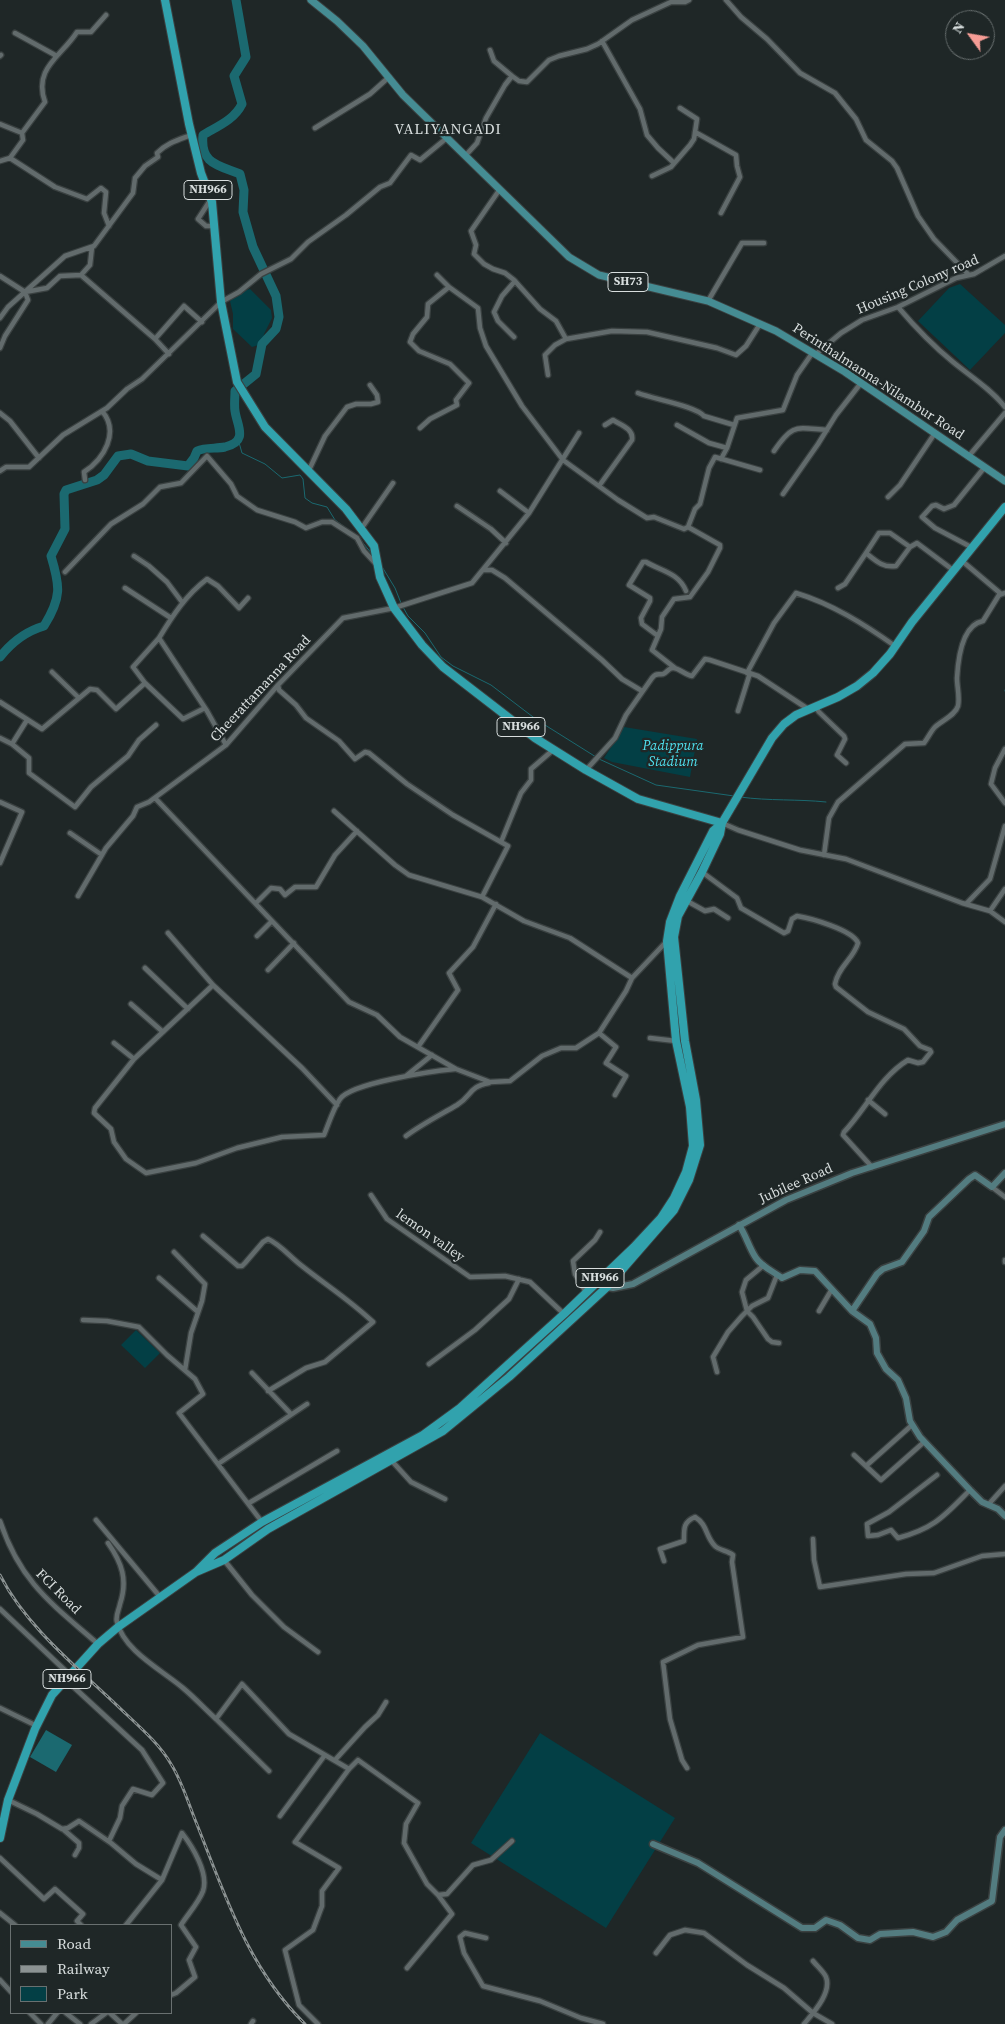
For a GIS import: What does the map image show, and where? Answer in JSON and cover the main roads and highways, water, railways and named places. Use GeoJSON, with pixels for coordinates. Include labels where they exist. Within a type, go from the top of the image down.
{"type":"FeatureCollection","features":[{"type":"Feature","properties":{"kind":"highway","name":"NH966"},"geometry":{"type":"LineString","coordinates":[[164,0],[191,135],[201,173],[211,199],[221,302],[237,382],[268,431],[309,470],[346,509],[361,528],[374,546],[380,576],[422,645],[443,667],[535,738],[586,770],[638,799],[722,823]]}},
{"type":"Feature","properties":{"kind":"highway"},"geometry":{"type":"LineString","coordinates":[[722,823],[772,738],[784,724],[811,707],[838,697],[857,686],[873,673],[971,547],[1005,507]]}},
{"type":"Feature","properties":{"kind":"highway","name":"NH966"},"geometry":{"type":"LineString","coordinates":[[196,1572],[224,1560],[254,1537],[443,1431],[478,1404],[607,1287],[674,1210],[689,1180],[700,1145],[696,1100],[685,1041],[674,937],[676,914],[687,901],[702,872],[720,834],[722,823]]}},
{"type":"Feature","properties":{"kind":"highway","name":"NH966"},"geometry":{"type":"LineString","coordinates":[[1,1835],[8,1800],[37,1726],[52,1695],[98,1644],[118,1627],[196,1572],[215,1553],[262,1522],[423,1435],[460,1408],[564,1314],[634,1247],[661,1218],[674,1198],[686,1172],[693,1146],[691,1117],[676,1041],[667,941],[680,896],[714,831],[722,823]]}},
{"type":"Feature","properties":{"kind":"highway"},"geometry":{"type":"LineString","coordinates":[[600,1279],[599,1286],[602,1288],[607,1287]]}},
{"type":"Feature","properties":{"kind":"main road","name":"Perinthalmanna-Nilambur Road"},"geometry":{"type":"LineString","coordinates":[[311,0],[357,40],[403,95],[570,257],[592,272],[708,301],[760,324],[814,353],[862,383],[984,468],[1004,478]]}},
{"type":"Feature","properties":{"kind":"waterway"},"geometry":{"type":"LineString","coordinates":[[0,657],[20,638],[44,626],[54,607],[58,591],[51,556],[65,529],[64,494],[66,490],[97,480],[104,475],[118,456],[131,454],[148,461],[188,466],[197,451],[225,447],[237,441],[239,437],[240,432],[235,409],[235,391],[256,374],[262,344],[276,329],[279,317],[276,296],[253,247],[243,212],[244,190],[240,174],[212,162],[204,152],[203,145],[203,135],[230,118],[239,110],[242,104],[234,76],[246,57],[236,0]]}},
{"type":"Feature","properties":{"kind":"waterway"},"geometry":{"type":"LineString","coordinates":[[238,439],[242,453],[265,464],[282,478],[300,475],[303,479],[305,498],[312,503],[327,507],[335,520],[356,535]]}},
{"type":"Feature","properties":{"kind":"waterway"},"geometry":{"type":"LineString","coordinates":[[359,538],[372,554]]}},
{"type":"Feature","properties":{"kind":"waterway"},"geometry":{"type":"LineString","coordinates":[[381,565],[395,588],[401,603]]}},
{"type":"Feature","properties":{"kind":"waterway"},"geometry":{"type":"LineString","coordinates":[[403,607],[408,616],[425,633],[441,657],[453,666],[491,685],[537,720],[596,757]]}},
{"type":"Feature","properties":{"kind":"waterway"},"geometry":{"type":"LineString","coordinates":[[599,759],[656,785],[734,796]]}},
{"type":"Feature","properties":{"kind":"waterway"},"geometry":{"type":"LineString","coordinates":[[740,797],[826,802]]}},
{"type":"Feature","properties":{"kind":"railway"},"geometry":{"type":"LineString","coordinates":[[0,1575],[11,1595],[40,1632],[144,1731],[167,1757],[182,1787],[241,1932],[269,1980],[285,2003],[305,2024]]}},
{"type":"Feature","properties":{"kind":"district","name":"VALIYANGADI"},"geometry":{"type":"Point","coordinates":[448,130]}},
{"type":"Feature","properties":{"kind":"park label","name":"Padippura Stadium"},"geometry":{"type":"Point","coordinates":[673,754]}}]}
